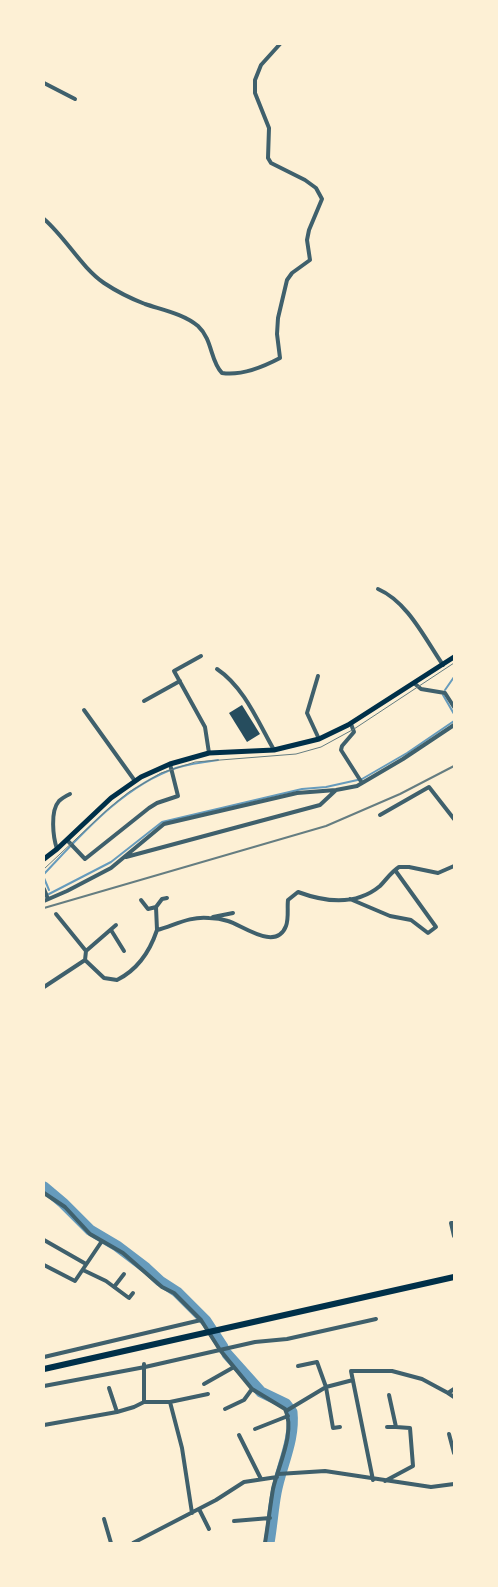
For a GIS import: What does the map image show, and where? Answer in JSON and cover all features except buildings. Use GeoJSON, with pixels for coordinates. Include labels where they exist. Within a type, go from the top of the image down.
{"type":"FeatureCollection","features":[{"type":"Feature","properties":{"kind":"highway"},"geometry":{"type":"LineString","coordinates":[[44,1369],[454,1277]]}},
{"type":"Feature","properties":{"kind":"main road"},"geometry":{"type":"LineString","coordinates":[[44,859],[111,798],[135,781],[170,764],[209,753],[274,750],[320,739],[350,724],[454,657]]}},
{"type":"Feature","properties":{"kind":"street"},"geometry":{"type":"LineString","coordinates":[[44,220],[71,247],[90,271],[105,283],[144,303],[183,317],[195,324],[209,342],[218,370],[222,373],[234,375],[280,358],[277,334],[278,318],[287,280],[292,273],[310,260],[307,240],[309,230],[322,199],[316,188],[305,180],[271,163],[268,158],[269,128],[256,93],[255,80],[261,65],[280,44]]}},
{"type":"Feature","properties":{"kind":"street"},"geometry":{"type":"LineString","coordinates":[[44,83],[75,99]]}},
{"type":"Feature","properties":{"kind":"street"},"geometry":{"type":"LineString","coordinates":[[378,588],[386,592],[404,609],[443,665]]}},
{"type":"Feature","properties":{"kind":"street"},"geometry":{"type":"LineString","coordinates":[[201,656],[174,671],[205,727],[209,753]]}},
{"type":"Feature","properties":{"kind":"street"},"geometry":{"type":"LineString","coordinates":[[217,669],[237,687],[274,750]]}},
{"type":"Feature","properties":{"kind":"street"},"geometry":{"type":"LineString","coordinates":[[318,676],[307,713],[320,739]]}},
{"type":"Feature","properties":{"kind":"street"},"geometry":{"type":"LineString","coordinates":[[144,701],[180,681]]}},
{"type":"Feature","properties":{"kind":"street"},"geometry":{"type":"LineString","coordinates":[[414,683],[421,689],[445,693],[454,707]]}},
{"type":"Feature","properties":{"kind":"street"},"geometry":{"type":"LineString","coordinates":[[84,710],[135,781]]}},
{"type":"Feature","properties":{"kind":"street"},"geometry":{"type":"LineString","coordinates":[[350,724],[354,732],[342,746],[341,750],[362,783]]}},
{"type":"Feature","properties":{"kind":"street"},"geometry":{"type":"LineString","coordinates":[[44,889],[46,900],[111,868],[164,824],[298,793],[336,790],[362,783],[454,725]]}},
{"type":"Feature","properties":{"kind":"street"},"geometry":{"type":"LineString","coordinates":[[67,840],[85,859],[149,808],[157,803],[178,796],[170,764]]}},
{"type":"Feature","properties":{"kind":"street"},"geometry":{"type":"LineString","coordinates":[[380,815],[429,787],[454,819]]}},
{"type":"Feature","properties":{"kind":"street"},"geometry":{"type":"LineString","coordinates":[[125,857],[320,805],[336,790]]}},
{"type":"Feature","properties":{"kind":"street"},"geometry":{"type":"LineString","coordinates":[[57,849],[54,843],[56,806],[59,801],[70,794]]}},
{"type":"Feature","properties":{"kind":"street"},"geometry":{"type":"LineString","coordinates":[[157,930],[192,918],[210,918],[227,920],[260,936],[274,936],[285,929],[288,900],[294,893],[298,892],[327,901],[350,899],[363,896],[376,889],[399,867],[438,873],[454,866]]}},
{"type":"Feature","properties":{"kind":"street"},"geometry":{"type":"LineString","coordinates":[[350,899],[390,916],[411,920],[428,933],[436,927],[394,870]]}},
{"type":"Feature","properties":{"kind":"street"},"geometry":{"type":"LineString","coordinates":[[141,900],[148,909],[156,907],[162,899],[168,898]]}},
{"type":"Feature","properties":{"kind":"street"},"geometry":{"type":"LineString","coordinates":[[56,914],[86,951],[86,960],[104,978],[117,980],[141,961],[146,954],[157,930],[156,907]]}},
{"type":"Feature","properties":{"kind":"street"},"geometry":{"type":"LineString","coordinates":[[210,918],[233,913]]}},
{"type":"Feature","properties":{"kind":"street"},"geometry":{"type":"LineString","coordinates":[[86,951],[116,925]]}},
{"type":"Feature","properties":{"kind":"street"},"geometry":{"type":"LineString","coordinates":[[111,930],[124,951]]}},
{"type":"Feature","properties":{"kind":"street"},"geometry":{"type":"LineString","coordinates":[[44,987],[86,960]]}},
{"type":"Feature","properties":{"kind":"street"},"geometry":{"type":"LineString","coordinates":[[44,1192],[64,1207],[86,1231],[123,1253],[162,1287],[174,1294],[201,1320],[220,1350],[252,1389],[289,1409]]}},
{"type":"Feature","properties":{"kind":"street"},"geometry":{"type":"LineString","coordinates":[[454,1223],[451,1223],[454,1236]]}},
{"type":"Feature","properties":{"kind":"street"},"geometry":{"type":"LineString","coordinates":[[44,1240],[86,1264]]}},
{"type":"Feature","properties":{"kind":"street"},"geometry":{"type":"LineString","coordinates":[[44,1265],[75,1281],[102,1241]]}},
{"type":"Feature","properties":{"kind":"street"},"geometry":{"type":"LineString","coordinates":[[83,1270],[114,1287],[129,1298],[133,1293]]}},
{"type":"Feature","properties":{"kind":"street"},"geometry":{"type":"LineString","coordinates":[[114,1287],[124,1274]]}},
{"type":"Feature","properties":{"kind":"street"},"geometry":{"type":"LineString","coordinates":[[44,1386],[254,1342],[287,1339],[376,1319]]}},
{"type":"Feature","properties":{"kind":"street"},"geometry":{"type":"LineString","coordinates":[[44,1356],[139,1336],[201,1320]]}},
{"type":"Feature","properties":{"kind":"street"},"geometry":{"type":"LineString","coordinates":[[298,1366],[317,1362],[326,1387],[333,1428],[340,1427]]}},
{"type":"Feature","properties":{"kind":"street"},"geometry":{"type":"LineString","coordinates":[[144,1365],[144,1402]]}},
{"type":"Feature","properties":{"kind":"street"},"geometry":{"type":"LineString","coordinates":[[204,1384],[234,1367]]}},
{"type":"Feature","properties":{"kind":"street"},"geometry":{"type":"LineString","coordinates":[[373,1480],[351,1371],[392,1371],[422,1379],[454,1397]]}},
{"type":"Feature","properties":{"kind":"street"},"geometry":{"type":"LineString","coordinates":[[289,1409],[326,1387],[353,1380]]}},
{"type":"Feature","properties":{"kind":"street"},"geometry":{"type":"LineString","coordinates":[[109,1388],[117,1412]]}},
{"type":"Feature","properties":{"kind":"street"},"geometry":{"type":"LineString","coordinates":[[225,1409],[244,1400],[252,1389]]}},
{"type":"Feature","properties":{"kind":"street"},"geometry":{"type":"LineString","coordinates":[[448,1393],[454,1389]]}},
{"type":"Feature","properties":{"kind":"street"},"geometry":{"type":"LineString","coordinates":[[44,1425],[117,1412],[144,1402],[170,1402],[208,1394]]}},
{"type":"Feature","properties":{"kind":"street"},"geometry":{"type":"LineString","coordinates":[[389,1395],[396,1428]]}},
{"type":"Feature","properties":{"kind":"street"},"geometry":{"type":"LineString","coordinates":[[170,1402],[182,1448],[192,1513]]}},
{"type":"Feature","properties":{"kind":"street"},"geometry":{"type":"LineString","coordinates":[[265,1543],[272,1498],[288,1432],[289,1409]]}},
{"type":"Feature","properties":{"kind":"street"},"geometry":{"type":"LineString","coordinates":[[255,1429],[288,1416]]}},
{"type":"Feature","properties":{"kind":"street"},"geometry":{"type":"LineString","coordinates":[[385,1481],[413,1466],[410,1428],[387,1427]]}},
{"type":"Feature","properties":{"kind":"street"},"geometry":{"type":"LineString","coordinates":[[449,1434],[454,1452]]}},
{"type":"Feature","properties":{"kind":"street"},"geometry":{"type":"LineString","coordinates":[[239,1435],[261,1479]]}},
{"type":"Feature","properties":{"kind":"street"},"geometry":{"type":"LineString","coordinates":[[133,1543],[192,1513],[244,1482],[279,1475],[325,1471],[431,1488],[454,1484]]}},
{"type":"Feature","properties":{"kind":"street"},"geometry":{"type":"LineString","coordinates":[[199,1509],[209,1528]]}},
{"type":"Feature","properties":{"kind":"street"},"geometry":{"type":"LineString","coordinates":[[234,1521],[270,1518]]}},
{"type":"Feature","properties":{"kind":"street"},"geometry":{"type":"LineString","coordinates":[[104,1519],[112,1543]]}},
{"type":"Feature","properties":{"kind":"waterway"},"geometry":{"type":"LineString","coordinates":[[445,690],[454,677]]}},
{"type":"Feature","properties":{"kind":"waterway"},"geometry":{"type":"LineString","coordinates":[[443,695],[454,714]]}},
{"type":"Feature","properties":{"kind":"waterway"},"geometry":{"type":"LineString","coordinates":[[49,894],[111,862],[162,822],[302,789],[326,787],[362,779],[407,753],[454,721]]}},
{"type":"Feature","properties":{"kind":"waterway"},"geometry":{"type":"LineString","coordinates":[[44,874],[104,813],[138,787],[176,768],[218,760]]}},
{"type":"Feature","properties":{"kind":"waterway"},"geometry":{"type":"LineString","coordinates":[[44,878],[49,890]]}},
{"type":"Feature","properties":{"kind":"waterway"},"geometry":{"type":"LineString","coordinates":[[44,1187],[90,1230],[117,1246],[160,1281],[177,1292],[206,1321],[223,1347]]}},
{"type":"Feature","properties":{"kind":"waterway"},"geometry":{"type":"LineString","coordinates":[[227,1354],[261,1392],[286,1404],[292,1412],[291,1433],[278,1483],[269,1543]]}},
{"type":"Feature","properties":{"kind":"tram line"},"geometry":{"type":"LineString","coordinates":[[44,869],[108,809],[129,792],[161,773],[195,762],[296,754],[321,747],[354,729],[454,663]]}},
{"type":"Feature","properties":{"kind":"railway"},"geometry":{"type":"LineString","coordinates":[[44,908],[326,826],[400,794],[454,766]]}}]}
